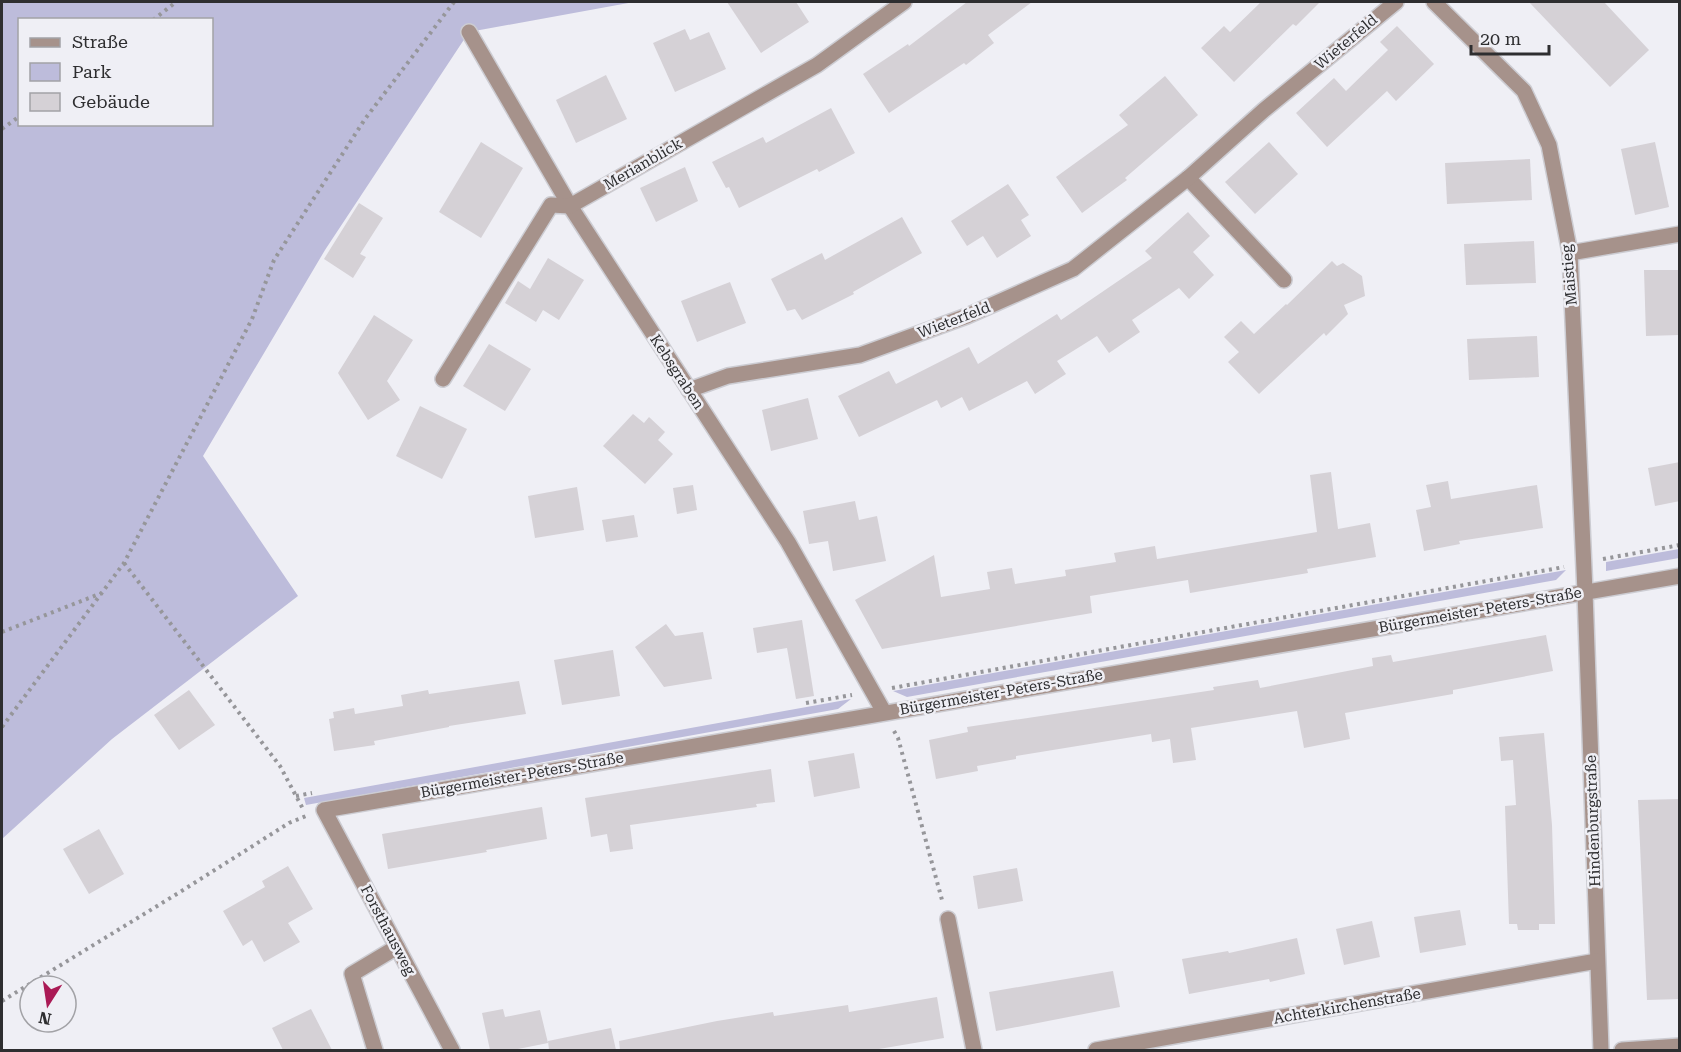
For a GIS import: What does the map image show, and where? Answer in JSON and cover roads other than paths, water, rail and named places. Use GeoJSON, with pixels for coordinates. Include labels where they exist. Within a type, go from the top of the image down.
{"type":"FeatureCollection","features":[{"type":"Feature","properties":{"kind":"street","name":"Merianblick"},"geometry":{"type":"LineString","coordinates":[[443,379],[551,205],[570,206],[817,65],[904,2]]}},
{"type":"Feature","properties":{"kind":"street","name":"Wieterfeld"},"geometry":{"type":"LineString","coordinates":[[689,390],[728,376],[860,355],[967,316],[1073,269],[1188,178],[1264,110],[1396,2]]}},
{"type":"Feature","properties":{"kind":"street","name":"Maistieg"},"geometry":{"type":"LineString","coordinates":[[1434,2],[1524,91],[1549,145],[1570,253],[1586,592]]}},
{"type":"Feature","properties":{"kind":"street","name":"Kebsgraben"},"geometry":{"type":"LineString","coordinates":[[469,32],[570,206],[788,542],[884,712]]}},
{"type":"Feature","properties":{"kind":"street"},"geometry":{"type":"LineString","coordinates":[[1188,178],[1284,280]]}},
{"type":"Feature","properties":{"kind":"street"},"geometry":{"type":"LineString","coordinates":[[1570,253],[1680,234]]}},
{"type":"Feature","properties":{"kind":"street","name":"Bürgermeister-Peters-Straße"},"geometry":{"type":"LineString","coordinates":[[324,810],[1680,576]]}},
{"type":"Feature","properties":{"kind":"street","name":"Hindenburgstraße"},"geometry":{"type":"LineString","coordinates":[[1586,592],[1601,1050]]}},
{"type":"Feature","properties":{"kind":"street","name":"Forsthausweg"},"geometry":{"type":"LineString","coordinates":[[324,810],[452,1050]]}},
{"type":"Feature","properties":{"kind":"street"},"geometry":{"type":"LineString","coordinates":[[948,919],[974,1050]]}},
{"type":"Feature","properties":{"kind":"street"},"geometry":{"type":"LineString","coordinates":[[375,1050],[352,974],[397,947]]}},
{"type":"Feature","properties":{"kind":"street","name":"Achterkirchenstraße"},"geometry":{"type":"LineString","coordinates":[[1096,1050],[1597,961]]}},
{"type":"Feature","properties":{"kind":"street"},"geometry":{"type":"LineString","coordinates":[[1622,1050],[1680,1046]]}}]}
